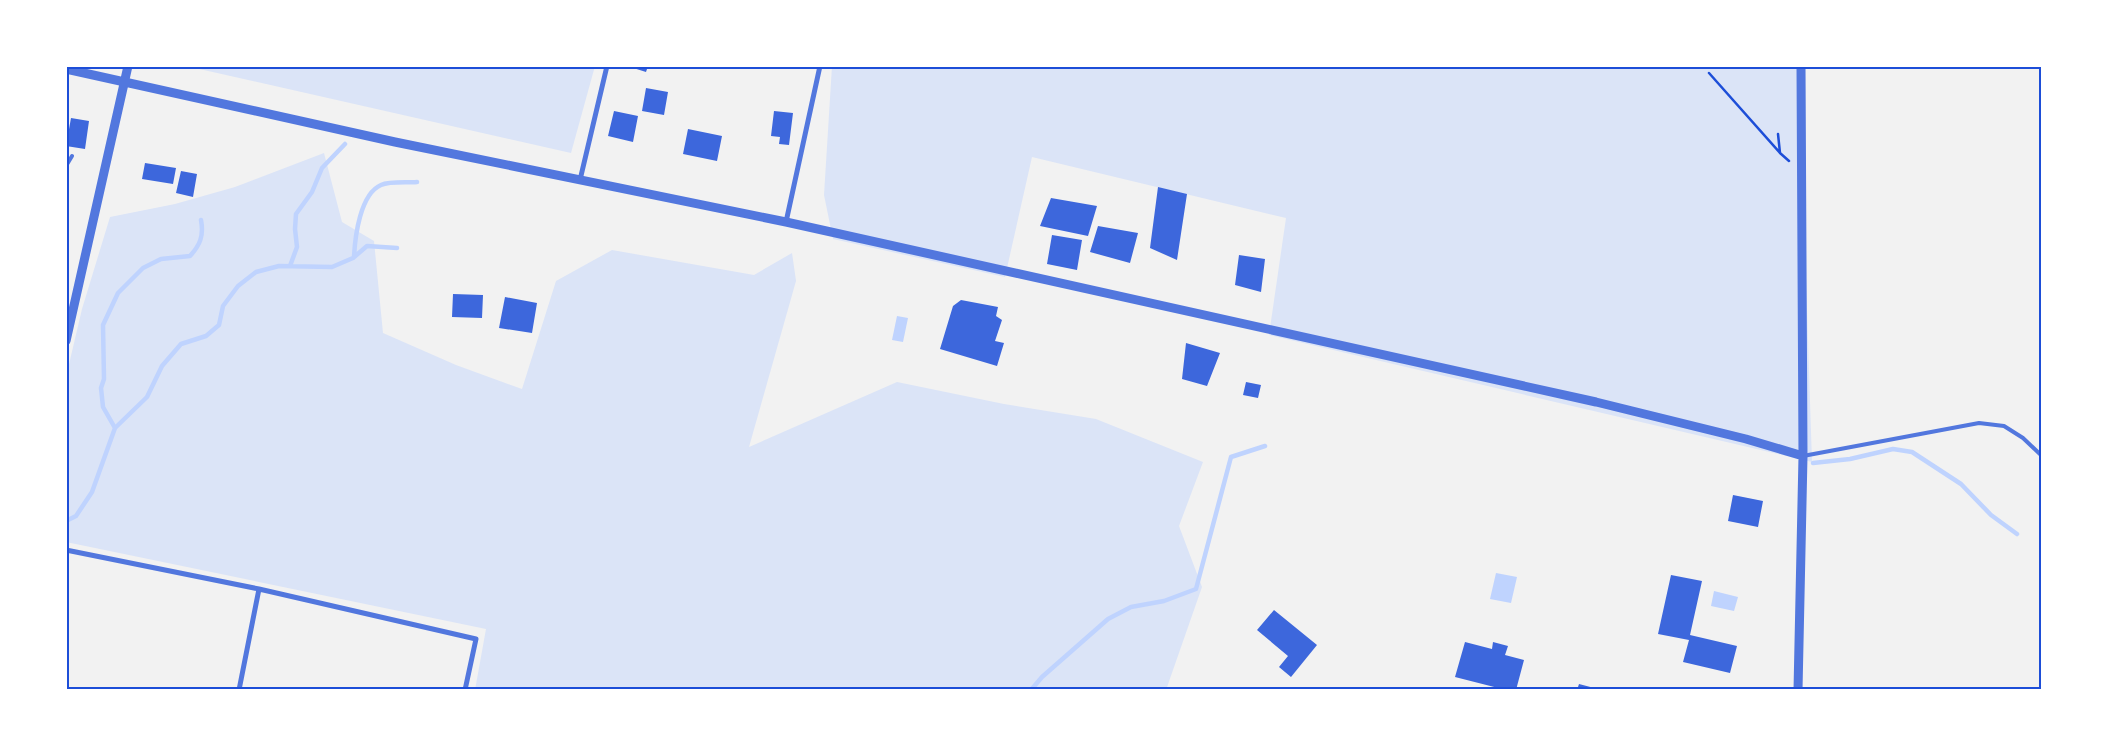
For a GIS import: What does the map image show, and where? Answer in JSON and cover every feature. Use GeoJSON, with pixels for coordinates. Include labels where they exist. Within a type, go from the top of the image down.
{"type":"FeatureCollection","features":[{"type":"Feature","properties":{"kind":"street"},"geometry":{"type":"LineString","coordinates":[[66,341],[70,306],[128,66]]}},
{"type":"Feature","properties":{"kind":"street"},"geometry":{"type":"LineString","coordinates":[[580,181],[606,66]]}},
{"type":"Feature","properties":{"kind":"street"},"geometry":{"type":"LineString","coordinates":[[786,222],[820,66]]}},
{"type":"Feature","properties":{"kind":"street"},"geometry":{"type":"LineString","coordinates":[[1798,690],[1803,456],[1801,66]]}},
{"type":"Feature","properties":{"kind":"street"},"geometry":{"type":"LineString","coordinates":[[66,69],[580,181],[786,222],[1596,402],[1746,439],[1803,456]]}},
{"type":"Feature","properties":{"kind":"street"},"geometry":{"type":"LineString","coordinates":[[66,550],[259,589],[476,639],[465,690]]}},
{"type":"Feature","properties":{"kind":"street"},"geometry":{"type":"LineString","coordinates":[[239,690],[259,589]]}},
{"type":"Feature","properties":{"kind":"lane"},"geometry":{"type":"LineString","coordinates":[[66,166],[72,156]]}},
{"type":"Feature","properties":{"kind":"lane"},"geometry":{"type":"LineString","coordinates":[[1803,456],[1979,423],[2004,426],[2023,438],[2042,456]]}},
{"type":"Feature","properties":{"kind":"path"},"geometry":{"type":"LineString","coordinates":[[1710,73],[1780,153],[1801,172]]}},
{"type":"Feature","properties":{"kind":"path"},"geometry":{"type":"LineString","coordinates":[[1778,134],[1780,153]]}},
{"type":"Feature","properties":{"kind":"shaded area"},"geometry":{"type":"Polygon","coordinates":[[[186,66],[595,66],[571,153],[186,66]]]}},
{"type":"Feature","properties":{"kind":"shaded area"},"geometry":{"type":"Polygon","coordinates":[[[832,66],[1799,66],[1812,462],[1269,335],[1286,218],[1032,157],[1005,277],[833,239],[824,195],[832,66]]]}},
{"type":"Feature","properties":{"kind":"shaded area"},"geometry":{"type":"Polygon","coordinates":[[[324,153],[342,222],[374,241],[383,333],[456,365],[522,389],[556,281],[612,250],[754,275],[792,253],[796,281],[749,447],[897,382],[1004,404],[1096,419],[1203,462],[1179,526],[1202,587],[1166,690],[723,690],[709,687],[708,690],[475,690],[486,629],[66,542],[66,377],[82,309],[110,217],[175,204],[235,187],[324,153]]]}},
{"type":"Feature","properties":{"kind":"water"},"geometry":{"type":"Polygon","coordinates":[[[897,316],[908,318],[903,342],[892,340],[897,316]]]}},
{"type":"Feature","properties":{"kind":"water"},"geometry":{"type":"Polygon","coordinates":[[[1496,573],[1517,577],[1511,603],[1490,599],[1496,573]]]}},
{"type":"Feature","properties":{"kind":"water"},"geometry":{"type":"Polygon","coordinates":[[[1714,591],[1738,597],[1734,611],[1711,606],[1714,591]]]}},
{"type":"Feature","properties":{"kind":"building"},"geometry":{"type":"Polygon","coordinates":[[[627,66],[648,66],[646,72],[627,66]]]}},
{"type":"Feature","properties":{"kind":"building"},"geometry":{"type":"Polygon","coordinates":[[[646,88],[668,92],[664,115],[642,111],[646,88]]]}},
{"type":"Feature","properties":{"kind":"building"},"geometry":{"type":"Polygon","coordinates":[[[614,111],[638,116],[633,142],[608,136],[614,111]]]}},
{"type":"Feature","properties":{"kind":"building"},"geometry":{"type":"Polygon","coordinates":[[[774,111],[793,113],[789,145],[779,144],[780,137],[771,136],[774,111]]]}},
{"type":"Feature","properties":{"kind":"building"},"geometry":{"type":"Polygon","coordinates":[[[71,118],[89,121],[85,149],[66,146],[71,118]]]}},
{"type":"Feature","properties":{"kind":"building"},"geometry":{"type":"Polygon","coordinates":[[[688,129],[722,136],[717,161],[683,154],[688,129]]]}},
{"type":"Feature","properties":{"kind":"building"},"geometry":{"type":"Polygon","coordinates":[[[145,163],[176,168],[173,184],[142,179],[145,163]]]}},
{"type":"Feature","properties":{"kind":"building"},"geometry":{"type":"Polygon","coordinates":[[[181,171],[197,174],[193,197],[176,193],[181,171]]]}},
{"type":"Feature","properties":{"kind":"building"},"geometry":{"type":"Polygon","coordinates":[[[1158,187],[1187,194],[1177,260],[1150,248],[1158,187]]]}},
{"type":"Feature","properties":{"kind":"building"},"geometry":{"type":"Polygon","coordinates":[[[1051,198],[1097,206],[1088,236],[1040,226],[1051,198]]]}},
{"type":"Feature","properties":{"kind":"building"},"geometry":{"type":"Polygon","coordinates":[[[1098,226],[1138,233],[1130,263],[1090,252],[1098,226]]]}},
{"type":"Feature","properties":{"kind":"building"},"geometry":{"type":"Polygon","coordinates":[[[1052,235],[1082,240],[1077,270],[1047,264],[1052,235]]]}},
{"type":"Feature","properties":{"kind":"building"},"geometry":{"type":"Polygon","coordinates":[[[1239,255],[1265,259],[1261,292],[1235,285],[1239,255]]]}},
{"type":"Feature","properties":{"kind":"building"},"geometry":{"type":"Polygon","coordinates":[[[453,294],[483,295],[482,318],[452,317],[453,294]]]}},
{"type":"Feature","properties":{"kind":"building"},"geometry":{"type":"Polygon","coordinates":[[[505,297],[537,303],[532,333],[499,328],[505,297]]]}},
{"type":"Feature","properties":{"kind":"building"},"geometry":{"type":"Polygon","coordinates":[[[961,300],[998,307],[996,316],[1002,320],[995,341],[1004,343],[997,366],[940,349],[953,306],[961,300]]]}},
{"type":"Feature","properties":{"kind":"building"},"geometry":{"type":"Polygon","coordinates":[[[1186,343],[1220,353],[1207,386],[1182,379],[1186,343]]]}},
{"type":"Feature","properties":{"kind":"building"},"geometry":{"type":"Polygon","coordinates":[[[1246,382],[1261,385],[1258,398],[1243,395],[1246,382]]]}},
{"type":"Feature","properties":{"kind":"building"},"geometry":{"type":"Polygon","coordinates":[[[1733,495],[1763,501],[1758,527],[1728,521],[1733,495]]]}},
{"type":"Feature","properties":{"kind":"building"},"geometry":{"type":"Polygon","coordinates":[[[1671,575],[1702,581],[1690,635],[1737,646],[1730,673],[1683,662],[1689,640],[1658,634],[1671,575]]]}},
{"type":"Feature","properties":{"kind":"building"},"geometry":{"type":"Polygon","coordinates":[[[1274,610],[1317,645],[1291,677],[1279,667],[1288,656],[1257,630],[1274,610]]]}},
{"type":"Feature","properties":{"kind":"building"},"geometry":{"type":"Polygon","coordinates":[[[1465,642],[1492,649],[1493,642],[1508,646],[1505,655],[1524,660],[1516,690],[1506,690],[1455,677],[1465,642]]]}},
{"type":"Feature","properties":{"kind":"building"},"geometry":{"type":"Polygon","coordinates":[[[1579,684],[1598,689],[1598,690],[1577,690],[1579,684]]]}},
{"type":"Feature","properties":{"kind":"waterway"},"geometry":{"type":"LineString","coordinates":[[290,266],[297,247],[296,214],[312,192],[322,168],[345,144]]}},
{"type":"Feature","properties":{"kind":"waterway"},"geometry":{"type":"LineString","coordinates":[[354,257],[357,228],[363,206],[368,197],[381,185],[417,182]]}},
{"type":"Feature","properties":{"kind":"waterway"},"geometry":{"type":"LineString","coordinates":[[115,428],[103,407],[101,388],[104,379],[103,325],[118,293],[143,268],[161,259],[190,256],[200,240],[202,231],[201,220]]}},
{"type":"Feature","properties":{"kind":"waterway"},"geometry":{"type":"LineString","coordinates":[[66,521],[76,516],[92,492],[115,428],[147,397],[162,366],[181,344],[206,336],[219,325],[223,306],[238,286],[256,272],[279,266],[332,267],[353,258],[367,246],[397,248]]}},
{"type":"Feature","properties":{"kind":"waterway"},"geometry":{"type":"LineString","coordinates":[[1031,690],[1042,677],[1108,619],[1131,607],[1164,601],[1196,589],[1231,457],[1265,446]]}},
{"type":"Feature","properties":{"kind":"waterway"},"geometry":{"type":"LineString","coordinates":[[1813,463],[1850,459],[1893,449],[1912,452],[1961,484],[1991,515],[2017,534]]}}]}
